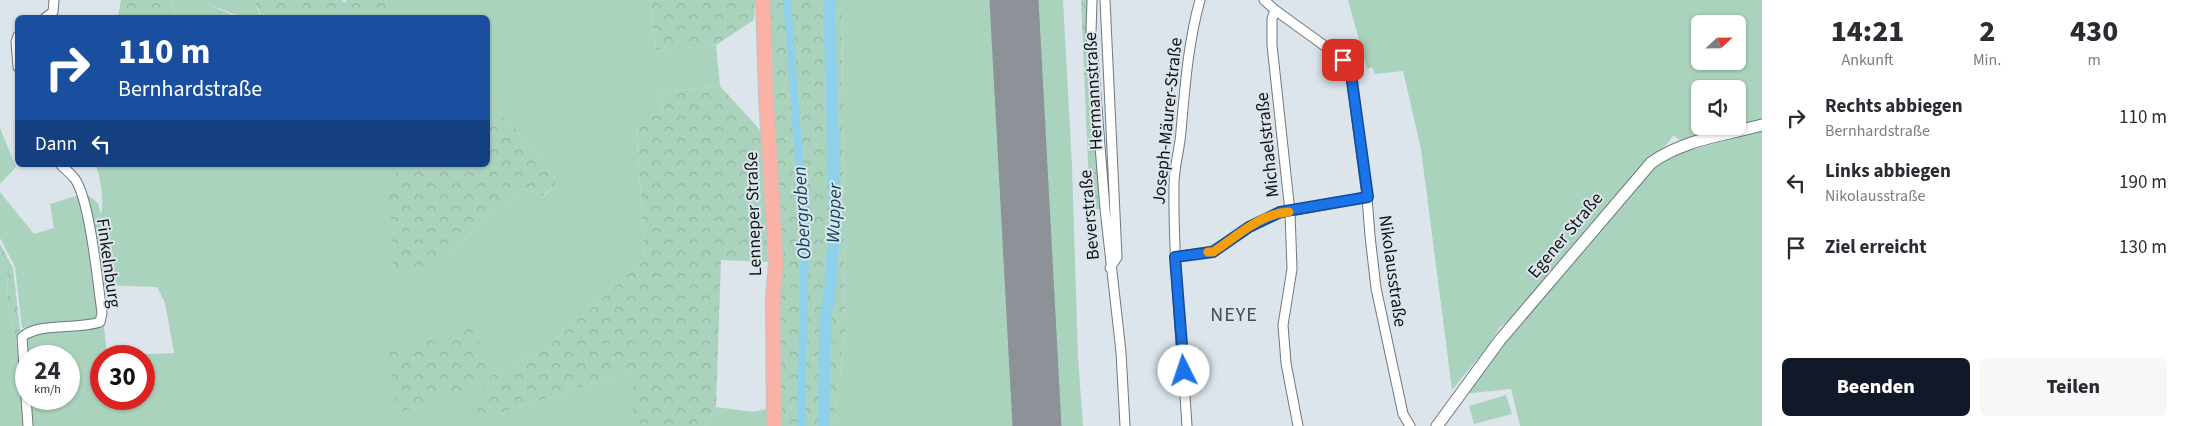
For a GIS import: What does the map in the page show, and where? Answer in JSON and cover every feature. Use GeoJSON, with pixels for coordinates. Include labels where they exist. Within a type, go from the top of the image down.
{"type":"FeatureCollection","features":[{"type":"Feature","properties":{"kind":"main road","name":"Lenneper Straße"},"geometry":{"type":"LineString","coordinates":[[763,0],[766,95],[776,263],[773,297],[774,426]]}},
{"type":"Feature","properties":{"kind":"street"},"geometry":{"type":"LineString","coordinates":[[49,15],[53,12],[54,0]]}},
{"type":"Feature","properties":{"kind":"street","name":"Beverstraße"},"geometry":{"type":"LineString","coordinates":[[1092,0],[1091,32],[1110,268],[1121,352],[1125,426]]}},
{"type":"Feature","properties":{"kind":"street","name":"Hermannstraße"},"geometry":{"type":"LineString","coordinates":[[1105,0],[1117,258],[1110,268]]}},
{"type":"Feature","properties":{"kind":"street","name":"Joseph-Mäurer-Straße"},"geometry":{"type":"LineString","coordinates":[[1187,426],[1175,257],[1174,181],[1181,137],[1188,59],[1193,25],[1200,0]]}},
{"type":"Feature","properties":{"kind":"street"},"geometry":{"type":"LineString","coordinates":[[1264,0],[1275,10]]}},
{"type":"Feature","properties":{"kind":"street","name":"Nikolausstraße"},"geometry":{"type":"LineString","coordinates":[[1275,10],[1343,60],[1351,74],[1368,197],[1376,286],[1402,414],[1410,426]]}},
{"type":"Feature","properties":{"kind":"street","name":"Michaelstraße"},"geometry":{"type":"LineString","coordinates":[[1275,10],[1272,19],[1272,45],[1290,212],[1292,269],[1283,325],[1286,362],[1298,426]]}},
{"type":"Feature","properties":{"kind":"street","name":"Egener Straße"},"geometry":{"type":"LineString","coordinates":[[1437,426],[1500,340],[1648,167],[1660,157],[1675,149],[1762,125]]}},
{"type":"Feature","properties":{"kind":"street","name":"Finkelnburg"},"geometry":{"type":"LineString","coordinates":[[28,426],[22,361],[22,337],[28,331],[91,325],[100,322],[102,314],[86,214],[80,190],[75,180],[64,167]]}},
{"type":"Feature","properties":{"kind":"street"},"geometry":{"type":"LineString","coordinates":[[1175,257],[1213,252],[1264,219],[1280,212],[1290,212],[1368,197]]}},
{"type":"Feature","properties":{"kind":"green space"},"geometry":{"type":"Polygon","coordinates":[[[121,0],[171,0],[175,15],[118,15],[121,0]]]}},
{"type":"Feature","properties":{"kind":"green space"},"geometry":{"type":"Polygon","coordinates":[[[171,0],[254,0],[260,15],[237,15],[205,3],[232,15],[175,15],[171,0]]]}},
{"type":"Feature","properties":{"kind":"green space"},"geometry":{"type":"Polygon","coordinates":[[[254,0],[342,0],[345,3],[347,0],[392,0],[378,15],[261,15],[254,0]]]}},
{"type":"Feature","properties":{"kind":"green space"},"geometry":{"type":"Polygon","coordinates":[[[392,0],[650,0],[656,51],[716,45],[720,86],[661,92],[663,112],[636,125],[645,260],[545,349],[491,376],[502,413],[633,370],[633,426],[33,426],[31,410],[80,410],[80,345],[25,345],[24,340],[29,333],[101,324],[104,327],[106,345],[90,345],[90,410],[155,410],[155,354],[174,353],[165,303],[157,287],[100,285],[85,193],[98,203],[101,215],[101,190],[96,167],[432,167],[441,259],[523,188],[543,197],[558,182],[516,129],[490,106],[490,15],[377,15],[392,0]]]}},
{"type":"Feature","properties":{"kind":"green space"},"geometry":{"type":"Polygon","coordinates":[[[650,0],[755,0],[754,20],[716,45],[656,51],[650,0]]]}},
{"type":"Feature","properties":{"kind":"green space"},"geometry":{"type":"Polygon","coordinates":[[[769,0],[842,0],[845,331],[834,426],[778,426],[769,0]]]}},
{"type":"Feature","properties":{"kind":"green space"},"geometry":{"type":"Polygon","coordinates":[[[842,0],[1063,0],[1072,166],[1078,357],[1083,426],[834,426],[845,331],[842,0]]]}},
{"type":"Feature","properties":{"kind":"green space"},"geometry":{"type":"Polygon","coordinates":[[[1081,0],[1092,0],[1105,209],[1090,209],[1081,0]]]}},
{"type":"Feature","properties":{"kind":"green space"},"geometry":{"type":"Polygon","coordinates":[[[1348,0],[1762,0],[1762,120],[1746,124],[1746,80],[1691,80],[1691,135],[1704,135],[1681,141],[1673,135],[1663,148],[1640,167],[1509,320],[1499,328],[1490,344],[1452,390],[1421,149],[1403,71],[1375,74],[1372,67],[1367,69],[1348,0]]]}},
{"type":"Feature","properties":{"kind":"green space"},"geometry":{"type":"Polygon","coordinates":[[[720,86],[761,131],[768,262],[721,260],[716,407],[705,426],[633,426],[633,370],[502,413],[478,413],[475,405],[491,376],[545,349],[645,260],[636,124],[663,112],[661,92],[720,86]]]}},
{"type":"Feature","properties":{"kind":"green space"},"geometry":{"type":"Polygon","coordinates":[[[490,106],[516,129],[558,182],[542,197],[523,188],[441,259],[421,270],[394,274],[389,194],[390,175],[424,167],[490,167],[490,106]]]}},
{"type":"Feature","properties":{"kind":"green space"},"geometry":{"type":"Polygon","coordinates":[[[0,128],[16,167],[0,184],[0,128]]]}},
{"type":"Feature","properties":{"kind":"green space"},"geometry":{"type":"Polygon","coordinates":[[[1762,130],[1762,426],[1520,426],[1511,389],[1463,394],[1648,172],[1677,154],[1762,130]]]}},
{"type":"Feature","properties":{"kind":"green space"},"geometry":{"type":"Polygon","coordinates":[[[0,192],[34,234],[54,228],[50,204],[79,195],[96,278],[98,295],[97,318],[83,323],[22,328],[15,267],[0,238],[0,192]]]}},
{"type":"Feature","properties":{"kind":"green space"},"geometry":{"type":"Polygon","coordinates":[[[0,244],[13,268],[20,330],[16,338],[8,306],[7,269],[0,253],[0,244]]]}},
{"type":"Feature","properties":{"kind":"green space"},"geometry":{"type":"Polygon","coordinates":[[[0,253],[7,269],[8,306],[17,345],[15,345],[15,410],[23,410],[25,426],[0,426],[0,253]]]}},
{"type":"Feature","properties":{"kind":"green space"},"geometry":{"type":"Polygon","coordinates":[[[473,326],[487,365],[485,372],[474,385],[398,414],[386,352],[473,326]]]}},
{"type":"Feature","properties":{"kind":"green space"},"geometry":{"type":"Polygon","coordinates":[[[1506,395],[1512,414],[1474,424],[1469,406],[1506,395]]]}},
{"type":"Feature","properties":{"kind":"green space"},"geometry":{"type":"Polygon","coordinates":[[[716,407],[753,412],[766,409],[766,426],[705,426],[716,407]]]}},
{"type":"Feature","properties":{"kind":"waterway","name":"Obergraben"},"geometry":{"type":"LineString","coordinates":[[787,0],[805,237],[801,426]]}},
{"type":"Feature","properties":{"kind":"waterway","name":"Wupper"},"geometry":{"type":"LineString","coordinates":[[824,426],[825,321],[830,291],[835,217],[829,0]]}},
{"type":"Feature","properties":{"kind":"runway"},"geometry":{"type":"LineString","coordinates":[[1014,0],[1037,426]]}},
{"type":"Feature","properties":{"kind":"slow traffic"},"geometry":{"type":"LineString","coordinates":[[1208,252],[1213,252],[1264,219],[1280,212],[1289,212]]}},
{"type":"Feature","properties":{"kind":"district","name":"NEYE"},"geometry":{"type":"Point","coordinates":[1234,314]}},
{"type":"Feature","properties":{"kind":"route"},"geometry":{"type":"LineString","coordinates":[[1184,371],[1175,257],[1213,252],[1249,227],[1280,212],[1290,212],[1368,197],[1351,74],[1343,60]]}}]}
